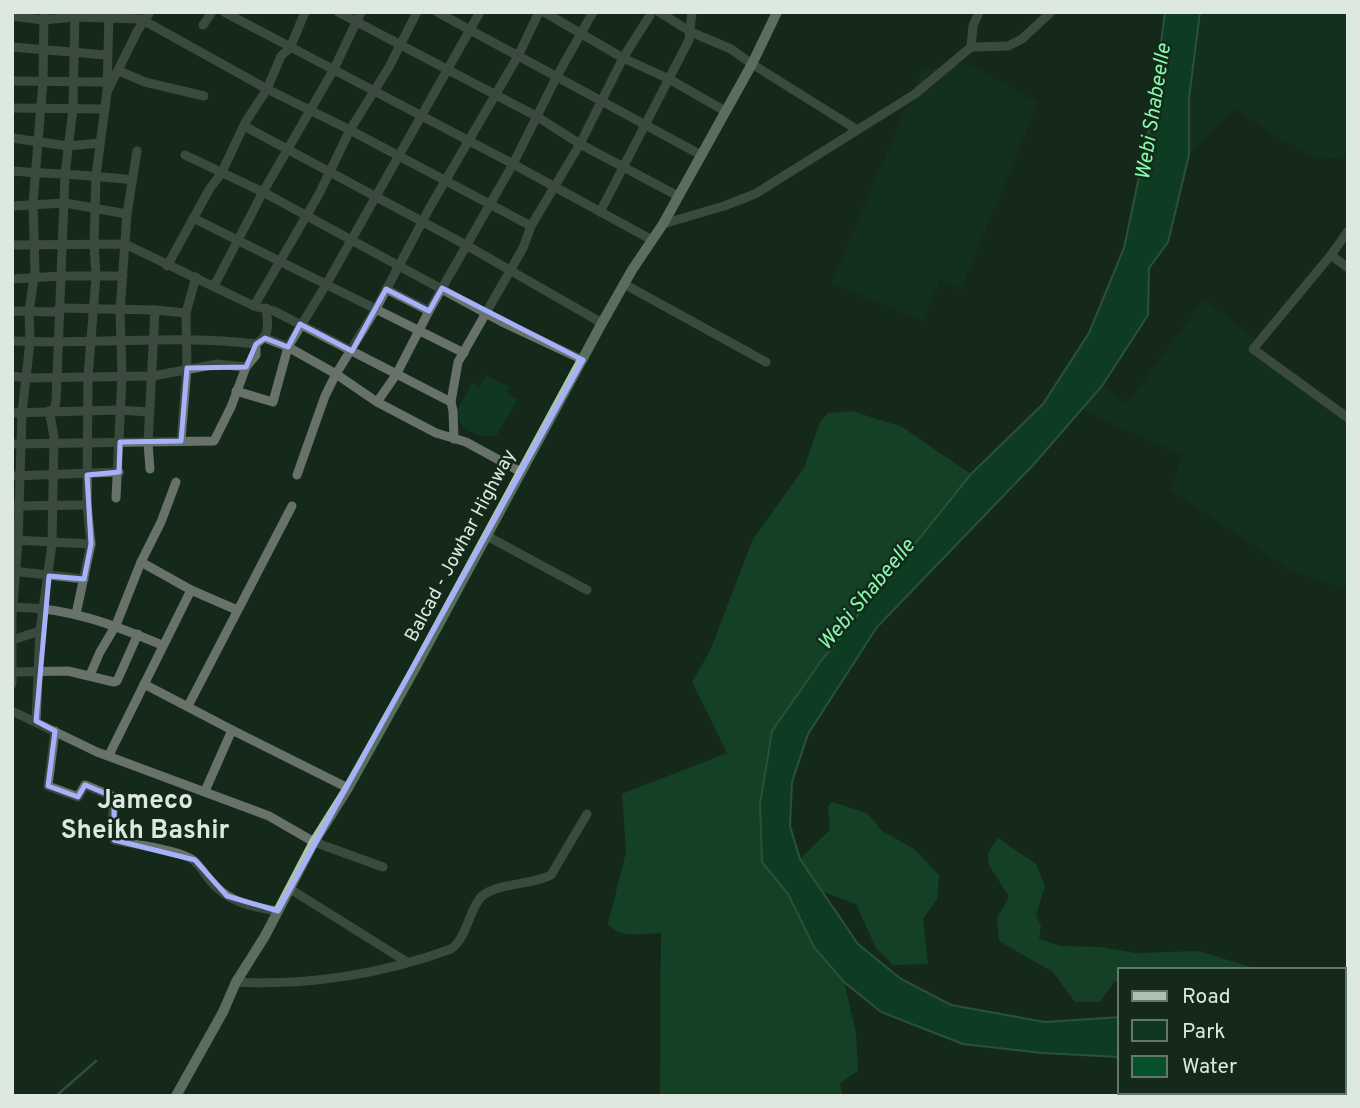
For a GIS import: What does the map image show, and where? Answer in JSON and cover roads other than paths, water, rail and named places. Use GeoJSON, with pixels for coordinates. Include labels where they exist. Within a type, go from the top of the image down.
{"type":"FeatureCollection","features":[{"type":"Feature","properties":{"kind":"main road","name":"Balcad - Jowhar Highway"},"geometry":{"type":"LineString","coordinates":[[176,1096],[223,1012],[236,982],[278,911],[314,842],[348,788],[602,323],[663,224],[778,12]]}},
{"type":"Feature","properties":{"kind":"street"},"geometry":{"type":"LineString","coordinates":[[202,25],[212,12]]}},
{"type":"Feature","properties":{"kind":"street"},"geometry":{"type":"LineString","coordinates":[[224,12],[652,240]]}},
{"type":"Feature","properties":{"kind":"street"},"geometry":{"type":"LineString","coordinates":[[167,265],[221,174],[244,126],[267,89],[281,56],[290,48],[305,12]]}},
{"type":"Feature","properties":{"kind":"street"},"geometry":{"type":"LineString","coordinates":[[338,12],[358,17],[401,44],[536,116],[580,144],[678,197]]}},
{"type":"Feature","properties":{"kind":"street"},"geometry":{"type":"LineString","coordinates":[[254,306],[319,194],[350,130],[417,12]]}},
{"type":"Feature","properties":{"kind":"street"},"geometry":{"type":"LineString","coordinates":[[437,12],[701,155]]}},
{"type":"Feature","properties":{"kind":"street"},"geometry":{"type":"LineString","coordinates":[[236,391],[273,402],[288,347],[300,324],[327,284],[480,12]]}},
{"type":"Feature","properties":{"kind":"street"},"geometry":{"type":"LineString","coordinates":[[297,475],[325,396],[542,12],[725,111]]}},
{"type":"Feature","properties":{"kind":"street"},"geometry":{"type":"LineString","coordinates":[[377,402],[396,375],[429,311],[513,164],[557,75],[593,12]]}},
{"type":"Feature","properties":{"kind":"street"},"geometry":{"type":"LineString","coordinates":[[454,439],[451,402],[455,370],[523,248],[531,226],[580,144],[623,58],[652,12]]}},
{"type":"Feature","properties":{"kind":"street"},"geometry":{"type":"LineString","coordinates":[[659,12],[691,32],[732,49],[856,129]]}},
{"type":"Feature","properties":{"kind":"street"},"geometry":{"type":"LineString","coordinates":[[600,212],[691,32],[692,12]]}},
{"type":"Feature","properties":{"kind":"street"},"geometry":{"type":"LineString","coordinates":[[971,47],[979,12]]}},
{"type":"Feature","properties":{"kind":"street"},"geometry":{"type":"LineString","coordinates":[[663,224],[755,194],[915,94],[971,47],[1008,46],[1022,39],[1051,12]]}},
{"type":"Feature","properties":{"kind":"street"},"geometry":{"type":"LineString","coordinates":[[49,411],[54,408],[57,376],[65,175],[73,108],[75,15]]}},
{"type":"Feature","properties":{"kind":"street"},"geometry":{"type":"LineString","coordinates":[[76,614],[90,544],[87,505],[88,377],[96,276],[96,175],[105,109],[109,15]]}},
{"type":"Feature","properties":{"kind":"street"},"geometry":{"type":"LineString","coordinates":[[12,16],[144,16],[267,89],[531,226]]}},
{"type":"Feature","properties":{"kind":"street"},"geometry":{"type":"LineString","coordinates":[[12,684],[17,413],[27,378],[30,342],[29,311],[34,278],[34,173],[43,81],[44,16]]}},
{"type":"Feature","properties":{"kind":"street"},"geometry":{"type":"LineString","coordinates":[[106,87],[119,71],[144,16]]}},
{"type":"Feature","properties":{"kind":"street"},"geometry":{"type":"LineString","coordinates":[[214,286],[263,192],[334,69],[358,17]]}},
{"type":"Feature","properties":{"kind":"street"},"geometry":{"type":"LineString","coordinates":[[12,47],[106,55]]}},
{"type":"Feature","properties":{"kind":"street"},"geometry":{"type":"LineString","coordinates":[[119,71],[145,82],[204,96]]}},
{"type":"Feature","properties":{"kind":"street"},"geometry":{"type":"LineString","coordinates":[[12,81],[73,80],[106,87]]}},
{"type":"Feature","properties":{"kind":"street"},"geometry":{"type":"LineString","coordinates":[[12,108],[105,109]]}},
{"type":"Feature","properties":{"kind":"street"},"geometry":{"type":"LineString","coordinates":[[244,126],[602,323]]}},
{"type":"Feature","properties":{"kind":"street"},"geometry":{"type":"LineString","coordinates":[[12,138],[68,146],[100,143]]}},
{"type":"Feature","properties":{"kind":"street"},"geometry":{"type":"LineString","coordinates":[[116,498],[120,442],[118,410],[122,376],[120,311],[127,214],[136,150]]}},
{"type":"Feature","properties":{"kind":"street"},"geometry":{"type":"LineString","coordinates":[[185,155],[263,192],[487,314],[583,360]]}},
{"type":"Feature","properties":{"kind":"street"},"geometry":{"type":"LineString","coordinates":[[12,171],[96,175],[132,180]]}},
{"type":"Feature","properties":{"kind":"street"},"geometry":{"type":"LineString","coordinates":[[12,206],[65,203],[127,214]]}},
{"type":"Feature","properties":{"kind":"street"},"geometry":{"type":"LineString","coordinates":[[193,218],[464,353]]}},
{"type":"Feature","properties":{"kind":"street"},"geometry":{"type":"LineString","coordinates":[[1348,231],[1253,349],[1348,418]]}},
{"type":"Feature","properties":{"kind":"street"},"geometry":{"type":"LineString","coordinates":[[12,245],[125,244],[254,306],[266,308],[300,324],[451,402]]}},
{"type":"Feature","properties":{"kind":"street"},"geometry":{"type":"LineString","coordinates":[[1331,255],[1348,268]]}},
{"type":"Feature","properties":{"kind":"street"},"geometry":{"type":"LineString","coordinates":[[12,279],[123,276]]}},
{"type":"Feature","properties":{"kind":"street"},"geometry":{"type":"LineString","coordinates":[[181,441],[187,368],[186,313],[196,277]]}},
{"type":"Feature","properties":{"kind":"street"},"geometry":{"type":"LineString","coordinates":[[624,284],[766,362]]}},
{"type":"Feature","properties":{"kind":"street"},"geometry":{"type":"LineString","coordinates":[[386,289],[429,311]]}},
{"type":"Feature","properties":{"kind":"street"},"geometry":{"type":"LineString","coordinates":[[12,311],[55,312],[61,308],[186,313]]}},
{"type":"Feature","properties":{"kind":"street"},"geometry":{"type":"LineString","coordinates":[[12,341],[91,342],[211,338],[256,344],[265,338],[268,331],[266,308]]}},
{"type":"Feature","properties":{"kind":"street"},"geometry":{"type":"LineString","coordinates":[[150,469],[148,443],[155,310]]}},
{"type":"Feature","properties":{"kind":"street"},"geometry":{"type":"LineString","coordinates":[[265,338],[288,347],[337,374],[377,402],[436,433],[466,442],[521,472]]}},
{"type":"Feature","properties":{"kind":"street"},"geometry":{"type":"LineString","coordinates":[[17,444],[214,441],[246,368],[256,355],[256,344]]}},
{"type":"Feature","properties":{"kind":"street"},"geometry":{"type":"LineString","coordinates":[[12,376],[153,376],[217,364],[246,368]]}},
{"type":"Feature","properties":{"kind":"street"},"geometry":{"type":"LineString","coordinates":[[17,413],[118,410],[150,412]]}},
{"type":"Feature","properties":{"kind":"street"},"geometry":{"type":"LineString","coordinates":[[36,721],[40,631],[52,544],[54,428],[49,411]]}},
{"type":"Feature","properties":{"kind":"street"},"geometry":{"type":"LineString","coordinates":[[17,476],[119,472]]}},
{"type":"Feature","properties":{"kind":"street"},"geometry":{"type":"LineString","coordinates":[[90,675],[116,625],[176,482]]}},
{"type":"Feature","properties":{"kind":"street"},"geometry":{"type":"LineString","coordinates":[[15,506],[87,505]]}},
{"type":"Feature","properties":{"kind":"street"},"geometry":{"type":"LineString","coordinates":[[188,706],[292,506]]}},
{"type":"Feature","properties":{"kind":"street"},"geometry":{"type":"LineString","coordinates":[[487,536],[587,590]]}},
{"type":"Feature","properties":{"kind":"street"},"geometry":{"type":"LineString","coordinates":[[15,540],[90,544]]}},
{"type":"Feature","properties":{"kind":"street"},"geometry":{"type":"LineString","coordinates":[[141,562],[191,590],[237,610]]}},
{"type":"Feature","properties":{"kind":"street"},"geometry":{"type":"LineString","coordinates":[[14,572],[84,579]]}},
{"type":"Feature","properties":{"kind":"street"},"geometry":{"type":"LineString","coordinates":[[109,755],[191,590]]}},
{"type":"Feature","properties":{"kind":"street"},"geometry":{"type":"LineString","coordinates":[[12,607],[45,607],[76,614],[116,625],[162,645]]}},
{"type":"Feature","properties":{"kind":"street"},"geometry":{"type":"LineString","coordinates":[[13,640],[40,631]]}},
{"type":"Feature","properties":{"kind":"street"},"geometry":{"type":"LineString","coordinates":[[13,672],[68,671],[114,682],[117,681],[138,635]]}},
{"type":"Feature","properties":{"kind":"street"},"geometry":{"type":"LineString","coordinates":[[145,684],[348,788]]}},
{"type":"Feature","properties":{"kind":"street"},"geometry":{"type":"LineString","coordinates":[[12,712],[109,755],[269,816],[314,842],[383,867]]}},
{"type":"Feature","properties":{"kind":"street"},"geometry":{"type":"LineString","coordinates":[[205,791],[232,730]]}},
{"type":"Feature","properties":{"kind":"street"},"geometry":{"type":"LineString","coordinates":[[55,731],[48,786],[78,797],[85,785],[114,797],[114,840],[176,853],[195,860],[214,885],[227,896],[251,907],[278,911]]}},
{"type":"Feature","properties":{"kind":"street"},"geometry":{"type":"LineString","coordinates":[[236,982],[270,984],[338,977],[433,955],[455,945],[475,906],[489,892],[551,875],[587,814]]}},
{"type":"Feature","properties":{"kind":"street"},"geometry":{"type":"LineString","coordinates":[[290,889],[407,962]]}},
{"type":"Feature","properties":{"kind":"water","name":"Webi Shabeelle"},"geometry":{"type":"Polygon","coordinates":[[[1165,12],[1200,12],[1189,98],[1189,155],[1168,242],[1149,268],[1148,315],[1102,386],[1034,464],[877,627],[808,734],[792,782],[790,826],[800,859],[858,944],[901,979],[951,1005],[1045,1022],[1118,1017],[1118,1057],[1042,1053],[963,1044],[881,1012],[844,982],[814,947],[788,894],[762,862],[760,804],[772,731],[821,661],[971,474],[1043,404],[1089,333],[1124,248],[1151,120],[1165,12]]]}},
{"type":"Feature","properties":{"kind":"waterway"},"geometry":{"type":"LineString","coordinates":[[56,1096],[96,1061]]}},
{"type":"Feature","properties":{"kind":"district","name":"Jameco Sheikh Bashir"},"geometry":{"type":"Point","coordinates":[145,816]}}]}
